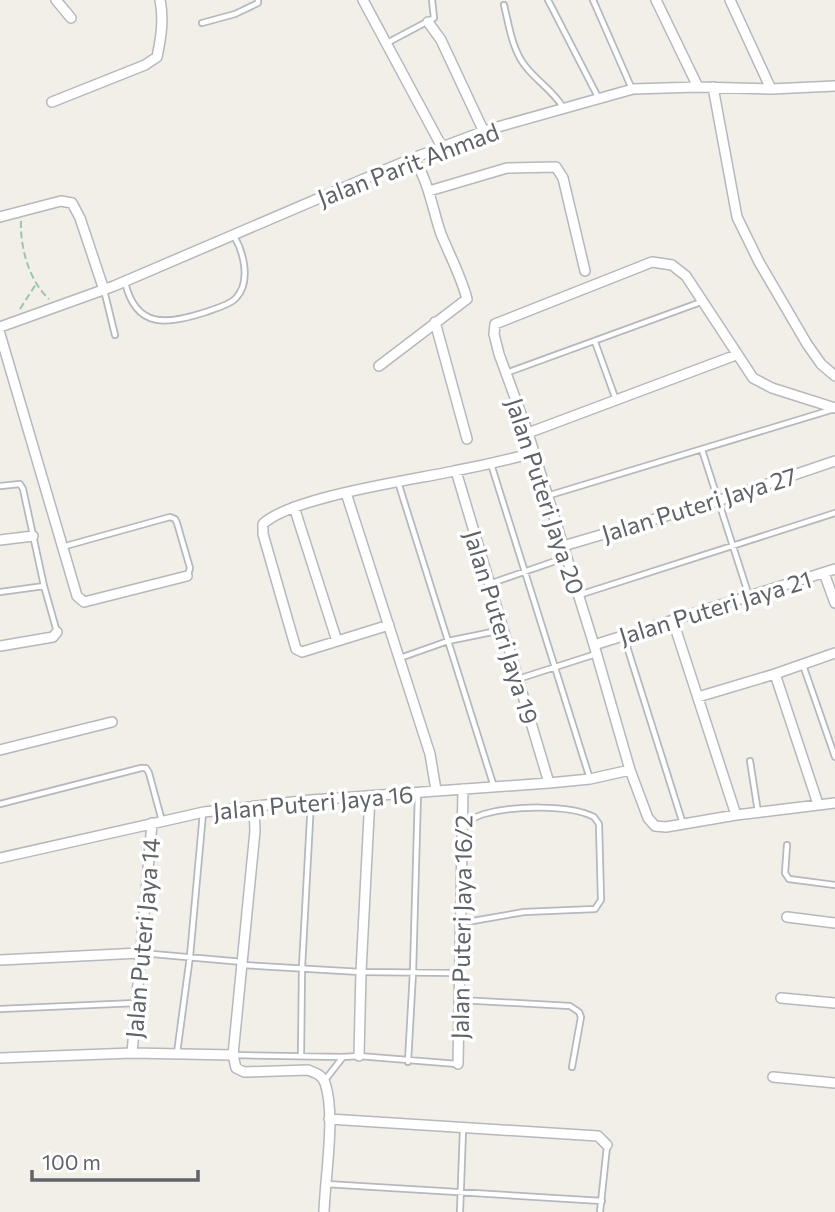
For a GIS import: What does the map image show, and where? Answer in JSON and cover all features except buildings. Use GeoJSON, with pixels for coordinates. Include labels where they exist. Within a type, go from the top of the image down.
{"type":"FeatureCollection","features":[{"type":"Feature","properties":{"kind":"street"},"geometry":{"type":"LineString","coordinates":[[56,0],[71,18]]}},
{"type":"Feature","properties":{"kind":"street"},"geometry":{"type":"LineString","coordinates":[[52,102],[145,65],[157,57],[162,10],[160,0]]}},
{"type":"Feature","properties":{"kind":"street"},"geometry":{"type":"LineString","coordinates":[[363,0],[442,147]]}},
{"type":"Feature","properties":{"kind":"street"},"geometry":{"type":"LineString","coordinates":[[656,0],[698,87]]}},
{"type":"Feature","properties":{"kind":"street"},"geometry":{"type":"LineString","coordinates":[[730,0],[771,89]]}},
{"type":"Feature","properties":{"kind":"street"},"geometry":{"type":"LineString","coordinates":[[428,22],[441,40],[484,132]]}},
{"type":"Feature","properties":{"kind":"street","name":"Jalan Parit Ahmad"},"geometry":{"type":"LineString","coordinates":[[0,333],[10,324],[62,305],[105,295],[415,162],[442,147],[564,108],[633,89],[835,86]]}},
{"type":"Feature","properties":{"kind":"street"},"geometry":{"type":"LineString","coordinates":[[713,87],[737,217],[759,262],[807,344],[821,364],[835,376]]}},
{"type":"Feature","properties":{"kind":"street"},"geometry":{"type":"LineString","coordinates":[[379,366],[467,299],[462,280],[441,234],[427,187],[415,162]]}},
{"type":"Feature","properties":{"kind":"street"},"geometry":{"type":"LineString","coordinates":[[427,187],[507,168],[556,167],[563,178],[585,271]]}},
{"type":"Feature","properties":{"kind":"street"},"geometry":{"type":"LineString","coordinates":[[0,217],[61,201],[72,203],[80,218],[105,295]]}},
{"type":"Feature","properties":{"kind":"street","name":"Jalan Puteri Jaya 20"},"geometry":{"type":"LineString","coordinates":[[683,824],[655,826],[648,818],[528,433],[494,334],[495,324],[652,262],[672,265],[686,276],[702,301]]}},
{"type":"Feature","properties":{"kind":"street"},"geometry":{"type":"LineString","coordinates":[[702,301],[753,379],[772,388],[835,408]]}},
{"type":"Feature","properties":{"kind":"street"},"geometry":{"type":"LineString","coordinates":[[435,322],[467,439]]}},
{"type":"Feature","properties":{"kind":"street"},"geometry":{"type":"LineString","coordinates":[[0,333],[77,596],[84,602],[187,576]]}},
{"type":"Feature","properties":{"kind":"street"},"geometry":{"type":"LineString","coordinates":[[528,433],[736,355]]}},
{"type":"Feature","properties":{"kind":"street"},"geometry":{"type":"LineString","coordinates":[[389,625],[302,652],[296,649],[263,534],[263,524],[270,517],[294,507],[346,493],[533,453]]}},
{"type":"Feature","properties":{"kind":"street","name":"Jalan Puteri Jaya 27"},"geometry":{"type":"LineString","coordinates":[[563,546],[717,501],[835,461]]}},
{"type":"Feature","properties":{"kind":"street","name":"Jalan Puteri Jaya 19"},"geometry":{"type":"LineString","coordinates":[[456,471],[549,783]]}},
{"type":"Feature","properties":{"kind":"street"},"geometry":{"type":"LineString","coordinates":[[346,493],[430,754],[436,790]]}},
{"type":"Feature","properties":{"kind":"street"},"geometry":{"type":"LineString","coordinates":[[294,507],[337,641]]}},
{"type":"Feature","properties":{"kind":"street"},"geometry":{"type":"LineString","coordinates":[[0,540],[33,536]]}},
{"type":"Feature","properties":{"kind":"street","name":"Jalan Puteri Jaya 21"},"geometry":{"type":"LineString","coordinates":[[596,649],[624,636],[835,569]]}},
{"type":"Feature","properties":{"kind":"street"},"geometry":{"type":"LineString","coordinates":[[824,573],[835,603]]}},
{"type":"Feature","properties":{"kind":"street"},"geometry":{"type":"LineString","coordinates":[[673,621],[736,815]]}},
{"type":"Feature","properties":{"kind":"street"},"geometry":{"type":"LineString","coordinates":[[0,646],[53,637],[57,632]]}},
{"type":"Feature","properties":{"kind":"street"},"geometry":{"type":"LineString","coordinates":[[698,697],[835,653]]}},
{"type":"Feature","properties":{"kind":"street"},"geometry":{"type":"LineString","coordinates":[[775,674],[818,804]]}},
{"type":"Feature","properties":{"kind":"street"},"geometry":{"type":"LineString","coordinates":[[0,750],[112,722]]}},
{"type":"Feature","properties":{"kind":"street","name":"Jalan Puteri Jaya 16"},"geometry":{"type":"LineString","coordinates":[[0,858],[204,812],[311,800],[590,779],[631,770]]}},
{"type":"Feature","properties":{"kind":"street","name":"Jalan Puteri Jaya 16/2"},"geometry":{"type":"LineString","coordinates":[[458,1064],[463,789]]}},
{"type":"Feature","properties":{"kind":"street"},"geometry":{"type":"LineString","coordinates":[[359,1056],[370,796]]}},
{"type":"Feature","properties":{"kind":"street"},"geometry":{"type":"LineString","coordinates":[[683,824],[835,803]]}},
{"type":"Feature","properties":{"kind":"street"},"geometry":{"type":"LineString","coordinates":[[254,807],[255,831],[233,1055],[236,1068],[244,1072],[309,1070],[319,1073],[325,1081],[329,1119],[324,1212]]}},
{"type":"Feature","properties":{"kind":"street","name":"Jalan Puteri Jaya 14"},"geometry":{"type":"LineString","coordinates":[[132,1053],[140,953],[157,822]]}},
{"type":"Feature","properties":{"kind":"street"},"geometry":{"type":"LineString","coordinates":[[787,917],[835,923]]}},
{"type":"Feature","properties":{"kind":"street"},"geometry":{"type":"LineString","coordinates":[[0,960],[140,953]]}},
{"type":"Feature","properties":{"kind":"street"},"geometry":{"type":"LineString","coordinates":[[781,998],[835,1003]]}},
{"type":"Feature","properties":{"kind":"street"},"geometry":{"type":"LineString","coordinates":[[0,1058],[132,1053],[233,1055]]}},
{"type":"Feature","properties":{"kind":"street"},"geometry":{"type":"LineString","coordinates":[[773,1077],[835,1083]]}},
{"type":"Feature","properties":{"kind":"street"},"geometry":{"type":"LineString","coordinates":[[329,1119],[598,1136],[607,1145]]}},
{"type":"Feature","properties":{"kind":"lane"},"geometry":{"type":"LineString","coordinates":[[202,23],[234,14],[258,3],[258,0]]}},
{"type":"Feature","properties":{"kind":"lane"},"geometry":{"type":"LineString","coordinates":[[386,44],[434,18],[432,0]]}},
{"type":"Feature","properties":{"kind":"lane"},"geometry":{"type":"LineString","coordinates":[[548,0],[599,99]]}},
{"type":"Feature","properties":{"kind":"lane"},"geometry":{"type":"LineString","coordinates":[[593,0],[633,89]]}},
{"type":"Feature","properties":{"kind":"lane"},"geometry":{"type":"LineString","coordinates":[[503,5],[517,52],[526,67],[553,92],[564,108]]}},
{"type":"Feature","properties":{"kind":"lane"},"geometry":{"type":"LineString","coordinates":[[126,286],[133,305],[142,315],[153,320],[176,322],[224,304],[235,299],[245,272],[242,254],[235,238]]}},
{"type":"Feature","properties":{"kind":"lane"},"geometry":{"type":"LineString","coordinates":[[105,295],[115,335]]}},
{"type":"Feature","properties":{"kind":"lane"},"geometry":{"type":"LineString","coordinates":[[506,373],[702,301]]}},
{"type":"Feature","properties":{"kind":"lane"},"geometry":{"type":"LineString","coordinates":[[595,342],[617,401]]}},
{"type":"Feature","properties":{"kind":"lane"},"geometry":{"type":"LineString","coordinates":[[547,496],[835,408]]}},
{"type":"Feature","properties":{"kind":"lane"},"geometry":{"type":"LineString","coordinates":[[702,450],[749,597]]}},
{"type":"Feature","properties":{"kind":"lane"},"geometry":{"type":"LineString","coordinates":[[491,463],[590,779]]}},
{"type":"Feature","properties":{"kind":"lane"},"geometry":{"type":"LineString","coordinates":[[398,482],[494,787]]}},
{"type":"Feature","properties":{"kind":"lane"},"geometry":{"type":"LineString","coordinates":[[0,486],[20,484],[57,632]]}},
{"type":"Feature","properties":{"kind":"lane"},"geometry":{"type":"LineString","coordinates":[[579,596],[835,513]]}},
{"type":"Feature","properties":{"kind":"lane"},"geometry":{"type":"LineString","coordinates":[[61,547],[170,517],[177,523],[190,568],[187,576]]}},
{"type":"Feature","properties":{"kind":"lane"},"geometry":{"type":"LineString","coordinates":[[488,584],[567,557]]}},
{"type":"Feature","properties":{"kind":"lane"},"geometry":{"type":"LineString","coordinates":[[0,592],[44,586]]}},
{"type":"Feature","properties":{"kind":"lane"},"geometry":{"type":"LineString","coordinates":[[399,659],[448,641],[502,629]]}},
{"type":"Feature","properties":{"kind":"lane"},"geometry":{"type":"LineString","coordinates":[[624,636],[683,824]]}},
{"type":"Feature","properties":{"kind":"lane"},"geometry":{"type":"LineString","coordinates":[[517,680],[596,649]]}},
{"type":"Feature","properties":{"kind":"lane"},"geometry":{"type":"LineString","coordinates":[[803,665],[835,757]]}},
{"type":"Feature","properties":{"kind":"lane"},"geometry":{"type":"LineString","coordinates":[[750,761],[758,812]]}},
{"type":"Feature","properties":{"kind":"lane"},"geometry":{"type":"LineString","coordinates":[[0,804],[146,768],[157,822]]}},
{"type":"Feature","properties":{"kind":"lane"},"geometry":{"type":"LineString","coordinates":[[408,1062],[418,792]]}},
{"type":"Feature","properties":{"kind":"lane"},"geometry":{"type":"LineString","coordinates":[[301,1055],[302,967],[311,800]]}},
{"type":"Feature","properties":{"kind":"lane"},"geometry":{"type":"LineString","coordinates":[[460,923],[524,912],[595,909],[601,900],[599,824],[594,817],[564,809],[514,808],[483,814],[463,823]]}},
{"type":"Feature","properties":{"kind":"lane"},"geometry":{"type":"LineString","coordinates":[[177,1053],[190,956],[204,812]]}},
{"type":"Feature","properties":{"kind":"lane"},"geometry":{"type":"LineString","coordinates":[[787,845],[785,873],[789,879],[835,885]]}},
{"type":"Feature","properties":{"kind":"lane"},"geometry":{"type":"LineString","coordinates":[[140,953],[361,971],[459,973]]}},
{"type":"Feature","properties":{"kind":"lane"},"geometry":{"type":"LineString","coordinates":[[459,1000],[570,1006],[581,1017],[572,1067]]}},
{"type":"Feature","properties":{"kind":"lane"},"geometry":{"type":"LineString","coordinates":[[0,1009],[138,1003]]}},
{"type":"Feature","properties":{"kind":"lane"},"geometry":{"type":"LineString","coordinates":[[233,1055],[359,1056],[458,1064]]}},
{"type":"Feature","properties":{"kind":"lane"},"geometry":{"type":"LineString","coordinates":[[325,1081],[343,1057]]}},
{"type":"Feature","properties":{"kind":"lane"},"geometry":{"type":"LineString","coordinates":[[460,1212],[463,1128]]}},
{"type":"Feature","properties":{"kind":"lane"},"geometry":{"type":"LineString","coordinates":[[600,1212],[607,1145]]}},
{"type":"Feature","properties":{"kind":"lane"},"geometry":{"type":"LineString","coordinates":[[325,1184],[602,1201]]}},
{"type":"Feature","properties":{"kind":"path"},"geometry":{"type":"LineString","coordinates":[[24,210],[21,245],[36,283],[47,298],[62,305]]}},
{"type":"Feature","properties":{"kind":"path"},"geometry":{"type":"LineString","coordinates":[[10,324],[36,283]]}}]}
